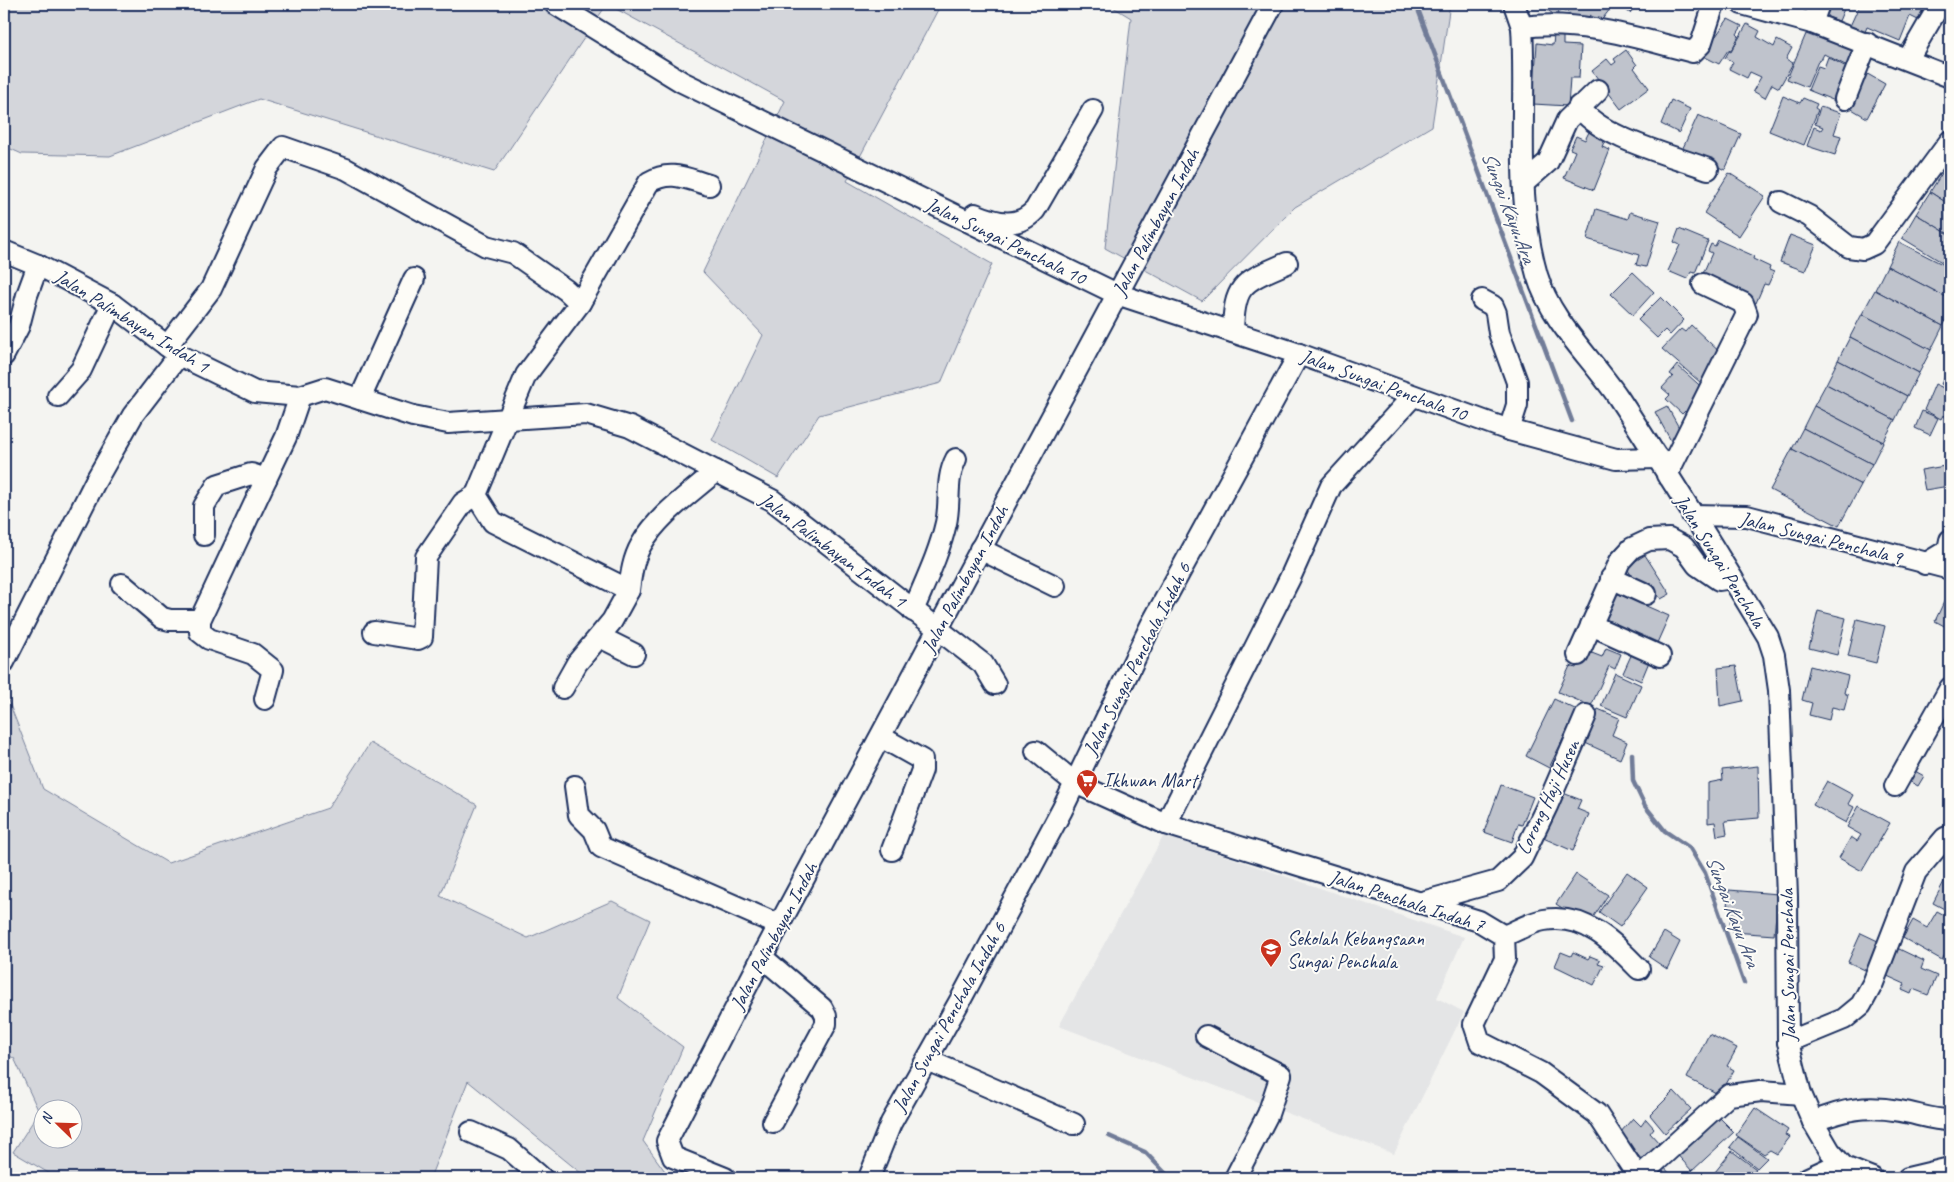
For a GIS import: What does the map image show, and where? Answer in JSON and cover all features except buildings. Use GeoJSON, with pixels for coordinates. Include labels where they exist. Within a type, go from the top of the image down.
{"type":"FeatureCollection","features":[{"type":"Feature","properties":{"kind":"street","name":"Jalan Sungai Penchala 10"},"geometry":{"type":"LineString","coordinates":[[555,4],[682,82],[1117,294],[1299,354],[1509,430],[1616,459],[1662,466]]}},
{"type":"Feature","properties":{"kind":"street","name":"Jalan Palimbayan Indah"},"geometry":{"type":"LineString","coordinates":[[725,1178],[673,1157],[667,1141],[779,925],[1273,4]]}},
{"type":"Feature","properties":{"kind":"street","name":"Jalan Sungai Penchala"},"geometry":{"type":"LineString","coordinates":[[1514,4],[1522,27],[1524,183],[1529,242],[1537,277],[1549,305],[1616,394],[1662,466],[1768,637],[1774,655],[1779,690],[1787,897],[1788,1042],[1801,1094],[1812,1122],[1838,1168]]}},
{"type":"Feature","properties":{"kind":"street"},"geometry":{"type":"LineString","coordinates":[[1522,27],[1544,24],[1594,28],[1692,52],[1701,44],[1714,4]]}},
{"type":"Feature","properties":{"kind":"street"},"geometry":{"type":"LineString","coordinates":[[1742,4],[1812,23],[1950,77]]}},
{"type":"Feature","properties":{"kind":"street"},"geometry":{"type":"LineString","coordinates":[[1812,23],[1819,4]]}},
{"type":"Feature","properties":{"kind":"street"},"geometry":{"type":"LineString","coordinates":[[1908,59],[1940,4]]}},
{"type":"Feature","properties":{"kind":"street"},"geometry":{"type":"LineString","coordinates":[[1845,98],[1867,43]]}},
{"type":"Feature","properties":{"kind":"street"},"geometry":{"type":"LineString","coordinates":[[1524,183],[1548,162],[1567,120],[1579,106],[1598,90]]}},
{"type":"Feature","properties":{"kind":"street"},"geometry":{"type":"LineString","coordinates":[[1579,106],[1587,117],[1610,133],[1708,169]]}},
{"type":"Feature","properties":{"kind":"street"},"geometry":{"type":"LineString","coordinates":[[949,213],[963,209],[1004,223],[1016,223],[1027,219],[1036,210],[1093,110]]}},
{"type":"Feature","properties":{"kind":"street"},"geometry":{"type":"LineString","coordinates":[[1781,202],[1809,216],[1849,247],[1863,249],[1874,244],[1950,141]]}},
{"type":"Feature","properties":{"kind":"street"},"geometry":{"type":"LineString","coordinates":[[4,662],[95,482],[128,423],[210,289],[267,168],[283,147],[346,169],[486,246],[513,253],[566,290],[580,303]]}},
{"type":"Feature","properties":{"kind":"street"},"geometry":{"type":"LineString","coordinates":[[374,632],[418,639],[422,636],[426,557],[463,503],[476,495],[526,375],[580,303],[649,182],[660,175],[673,174],[709,185]]}},
{"type":"Feature","properties":{"kind":"street","name":"Jalan Palimbayan Indah 1"},"geometry":{"type":"LineString","coordinates":[[4,251],[38,264],[112,304],[173,350],[255,392],[300,396],[325,388],[413,416],[448,423],[586,414],[630,426],[772,500],[938,630]]}},
{"type":"Feature","properties":{"kind":"street"},"geometry":{"type":"LineString","coordinates":[[4,355],[19,326],[38,264]]}},
{"type":"Feature","properties":{"kind":"street"},"geometry":{"type":"LineString","coordinates":[[1233,332],[1233,309],[1241,287],[1249,280],[1287,264]]}},
{"type":"Feature","properties":{"kind":"street"},"geometry":{"type":"LineString","coordinates":[[360,399],[414,279]]}},
{"type":"Feature","properties":{"kind":"street"},"geometry":{"type":"LineString","coordinates":[[1662,466],[1747,314],[1743,303],[1703,284]]}},
{"type":"Feature","properties":{"kind":"street"},"geometry":{"type":"LineString","coordinates":[[1482,300],[1493,306],[1496,313],[1500,333],[1517,382],[1518,399],[1509,430]]}},
{"type":"Feature","properties":{"kind":"street"},"geometry":{"type":"LineString","coordinates":[[58,396],[81,370],[112,304]]}},
{"type":"Feature","properties":{"kind":"street","name":"Jalan Sungai Penchala Indah 6"},"geometry":{"type":"LineString","coordinates":[[869,1178],[891,1122],[962,998],[1075,783],[1151,625],[1299,354]]}},
{"type":"Feature","properties":{"kind":"street"},"geometry":{"type":"LineString","coordinates":[[266,698],[273,670],[253,654],[209,639],[200,632],[200,620],[286,437],[300,396]]}},
{"type":"Feature","properties":{"kind":"street"},"geometry":{"type":"LineString","coordinates":[[1166,824],[1290,578],[1331,486],[1413,396]]}},
{"type":"Feature","properties":{"kind":"street"},"geometry":{"type":"LineString","coordinates":[[913,611],[942,541],[947,520],[950,472],[956,459]]}},
{"type":"Feature","properties":{"kind":"street"},"geometry":{"type":"LineString","coordinates":[[563,688],[573,668],[595,640],[629,590],[634,564],[641,545],[671,510],[716,471]]}},
{"type":"Feature","properties":{"kind":"street"},"geometry":{"type":"LineString","coordinates":[[204,535],[204,506],[217,485],[251,474],[266,479]]}},
{"type":"Feature","properties":{"kind":"street"},"geometry":{"type":"LineString","coordinates":[[476,495],[493,522],[629,590]]}},
{"type":"Feature","properties":{"kind":"street","name":"Jalan Sungai Penchala 9"},"geometry":{"type":"LineString","coordinates":[[1692,515],[1747,516],[1950,570]]}},
{"type":"Feature","properties":{"kind":"street"},"geometry":{"type":"LineString","coordinates":[[1578,655],[1620,561],[1632,548],[1649,540],[1669,539],[1684,547],[1697,565],[1705,572],[1719,580],[1732,578]]}},
{"type":"Feature","properties":{"kind":"street"},"geometry":{"type":"LineString","coordinates":[[1925,564],[1948,550],[1950,540]]}},
{"type":"Feature","properties":{"kind":"street"},"geometry":{"type":"LineString","coordinates":[[980,549],[1055,586]]}},
{"type":"Feature","properties":{"kind":"street"},"geometry":{"type":"LineString","coordinates":[[1612,578],[1646,594]]}},
{"type":"Feature","properties":{"kind":"street"},"geometry":{"type":"LineString","coordinates":[[122,584],[162,618],[170,620],[200,620]]}},
{"type":"Feature","properties":{"kind":"street"},"geometry":{"type":"LineString","coordinates":[[1591,625],[1660,656]]}},
{"type":"Feature","properties":{"kind":"street"},"geometry":{"type":"LineString","coordinates":[[938,630],[983,664],[995,684]]}},
{"type":"Feature","properties":{"kind":"street"},"geometry":{"type":"LineString","coordinates":[[595,640],[634,654]]}},
{"type":"Feature","properties":{"kind":"street"},"geometry":{"type":"LineString","coordinates":[[1895,786],[1950,688]]}},
{"type":"Feature","properties":{"kind":"street","name":"Lorong Haji Husen"},"geometry":{"type":"LineString","coordinates":[[1419,903],[1498,881],[1522,858],[1548,806],[1586,714]]}},
{"type":"Feature","properties":{"kind":"street"},"geometry":{"type":"LineString","coordinates":[[881,736],[922,760],[922,770],[892,850]]}},
{"type":"Feature","properties":{"kind":"street","name":"Jalan Penchala Indah 7"},"geometry":{"type":"LineString","coordinates":[[1036,751],[1075,783],[1166,824],[1479,921],[1504,936],[1505,959],[1474,1024],[1480,1042],[1541,1072],[1597,1114],[1638,1178]]}},
{"type":"Feature","properties":{"kind":"street"},"geometry":{"type":"LineString","coordinates":[[575,786],[580,815],[594,830],[601,847],[779,925]]}},
{"type":"Feature","properties":{"kind":"street"},"geometry":{"type":"LineString","coordinates":[[1788,1042],[1844,1019],[1861,1005],[1873,983],[1916,872],[1945,838],[1950,836]]}},
{"type":"Feature","properties":{"kind":"street"},"geometry":{"type":"LineString","coordinates":[[1504,936],[1542,920],[1564,918],[1588,926],[1611,939],[1639,969]]}},
{"type":"Feature","properties":{"kind":"street"},"geometry":{"type":"LineString","coordinates":[[762,957],[822,1008],[826,1016],[826,1024],[772,1122]]}},
{"type":"Feature","properties":{"kind":"street"},"geometry":{"type":"LineString","coordinates":[[1206,1036],[1282,1075],[1268,1114],[1235,1178]]}},
{"type":"Feature","properties":{"kind":"street"},"geometry":{"type":"LineString","coordinates":[[926,1060],[1074,1124]]}},
{"type":"Feature","properties":{"kind":"street"},"geometry":{"type":"LineString","coordinates":[[1638,1178],[1729,1095],[1761,1091],[1801,1094]]}},
{"type":"Feature","properties":{"kind":"street"},"geometry":{"type":"LineString","coordinates":[[1812,1122],[1849,1109],[1867,1108],[1900,1111],[1933,1120],[1950,1120]]}},
{"type":"Feature","properties":{"kind":"street"},"geometry":{"type":"LineString","coordinates":[[471,1132],[509,1149],[542,1178]]}},
{"type":"Feature","properties":{"kind":"street"},"geometry":{"type":"LineString","coordinates":[[1808,1178],[1838,1168],[1872,1178]]}},
{"type":"Feature","properties":{"kind":"street"},"geometry":{"type":"LineString","coordinates":[[1908,1178],[1950,1168]]}},
{"type":"Feature","properties":{"kind":"shaded area"},"geometry":{"type":"Polygon","coordinates":[[[4,4],[607,4],[494,172],[259,99],[110,156],[22,154],[4,146],[4,4]]]}},
{"type":"Feature","properties":{"kind":"shaded area"},"geometry":{"type":"Polygon","coordinates":[[[607,4],[941,4],[847,181],[992,264],[941,383],[819,415],[778,478],[712,440],[763,335],[703,272],[785,101],[607,4]]]}},
{"type":"Feature","properties":{"kind":"shaded area"},"geometry":{"type":"Polygon","coordinates":[[[1108,4],[1450,4],[1432,126],[1295,207],[1202,301],[1105,248],[1131,18],[1108,4]]]}},
{"type":"Feature","properties":{"kind":"shaded area"},"geometry":{"type":"Polygon","coordinates":[[[6,695],[43,789],[168,863],[328,808],[370,743],[477,805],[440,896],[528,938],[612,901],[650,920],[618,998],[683,1047],[643,1141],[670,1178],[587,1178],[468,1081],[430,1178],[57,1178],[13,1152],[32,1123],[32,1150],[82,1150],[82,1100],[33,1100],[14,1058],[4,1054],[4,700],[6,695]]]}},
{"type":"Feature","properties":{"kind":"shaded area","name":"Sekolah Kebangsaan Sungai Penchala"},"geometry":{"type":"Polygon","coordinates":[[[1164,835],[1464,937],[1437,998],[1464,1012],[1394,1154],[1059,1026],[1164,835]]]}},
{"type":"Feature","properties":{"kind":"waterway","name":"Sungai Kayu Ara"},"geometry":{"type":"LineString","coordinates":[[1416,4],[1572,421]]}},
{"type":"Feature","properties":{"kind":"waterway","name":"Sungai Kayu Ara"},"geometry":{"type":"LineString","coordinates":[[1632,754],[1633,781],[1645,806],[1665,831],[1690,848],[1705,873],[1744,983]]}},
{"type":"Feature","properties":{"kind":"waterway"},"geometry":{"type":"LineString","coordinates":[[1109,1136],[1145,1152],[1170,1178]]}},
{"type":"Feature","properties":{"kind":"place","name":"Ikhwan Mart"},"geometry":{"type":"Point","coordinates":[1087,799]}},
{"type":"Feature","properties":{"kind":"place","name":"Sekolah Kebangsaan Sungai Penchala"},"geometry":{"type":"Point","coordinates":[1271,968]}}]}
